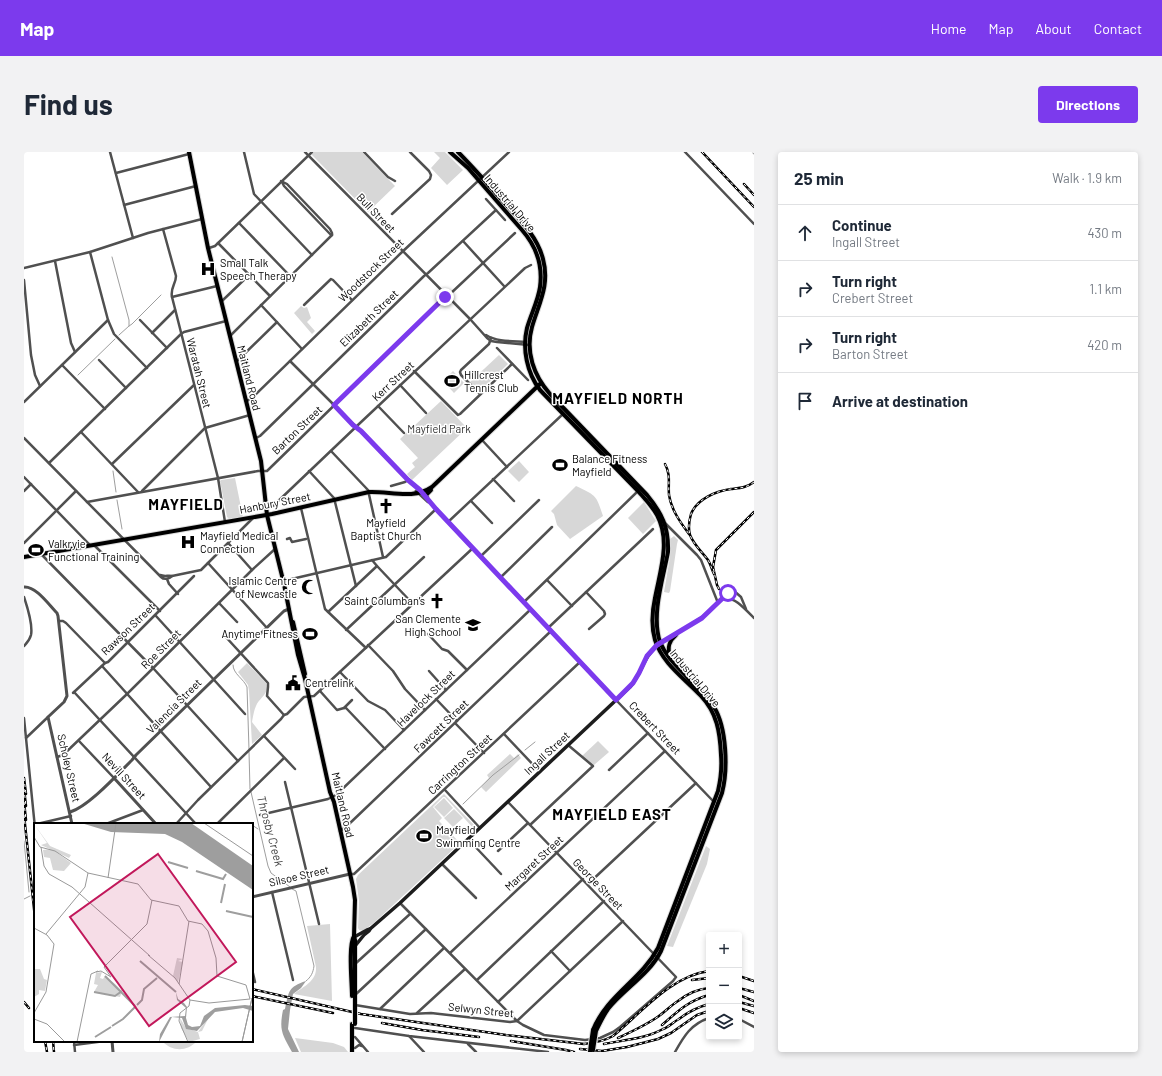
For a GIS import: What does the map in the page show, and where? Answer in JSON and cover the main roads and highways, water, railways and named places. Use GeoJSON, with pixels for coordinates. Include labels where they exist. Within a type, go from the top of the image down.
{"type":"FeatureCollection","features":[{"type":"Feature","properties":{"kind":"main road","name":"Industrial Drive"},"geometry":{"type":"LineString","coordinates":[[450,152],[481,179]]}},
{"type":"Feature","properties":{"kind":"main road","name":"Industrial Drive"},"geometry":{"type":"LineString","coordinates":[[458,152],[531,234],[537,244],[543,258],[545,273],[544,289],[527,343],[539,385],[563,414],[638,491],[652,503],[664,536],[664,545],[652,618],[653,630],[668,663],[708,704],[716,719],[720,735],[722,774],[718,791],[656,955]]}},
{"type":"Feature","properties":{"kind":"main road","name":"Maitland Road"},"geometry":{"type":"LineString","coordinates":[[190,153],[208,248],[263,472],[267,515],[306,674],[305,679],[350,874],[354,895],[354,1006]]}},
{"type":"Feature","properties":{"kind":"main road","name":"Industrial Drive"},"geometry":{"type":"LineString","coordinates":[[539,385],[550,394],[661,514],[668,534],[668,552],[656,619],[659,644],[671,661],[709,700],[718,715],[723,735],[725,776],[722,793],[656,955],[600,1015],[590,1043],[592,1052]]}},
{"type":"Feature","properties":{"kind":"main road"},"geometry":{"type":"LineString","coordinates":[[427,498],[426,495],[437,482],[539,385]]}},
{"type":"Feature","properties":{"kind":"main road","name":"Hanbury Street"},"geometry":{"type":"LineString","coordinates":[[24,556],[267,515],[369,492],[401,494],[419,492],[427,490],[437,482]]}},
{"type":"Feature","properties":{"kind":"main road"},"geometry":{"type":"LineString","coordinates":[[671,661],[668,646],[676,635]]}},
{"type":"Feature","properties":{"kind":"main road","name":"Ingall Street"},"geometry":{"type":"LineString","coordinates":[[355,946],[364,933],[370,931],[370,929],[442,864],[616,700],[633,683],[647,656],[659,644]]}},
{"type":"Feature","properties":{"kind":"main road"},"geometry":{"type":"LineString","coordinates":[[354,926],[358,931],[364,933],[360,937],[355,936]]}},
{"type":"Feature","properties":{"kind":"main road","name":"Maitland Road"},"geometry":{"type":"LineString","coordinates":[[354,1051],[354,1006],[351,955],[352,939],[355,936]]}},
{"type":"Feature","properties":{"kind":"main road","name":"Maitland Road"},"geometry":{"type":"LineString","coordinates":[[354,1025],[354,1051]]}},
{"type":"Feature","properties":{"kind":"waterway"},"geometry":{"type":"LineString","coordinates":[[112,257],[129,320],[129,326]]}},
{"type":"Feature","properties":{"kind":"waterway"},"geometry":{"type":"LineString","coordinates":[[119,335],[161,295]]}},
{"type":"Feature","properties":{"kind":"waterway"},"geometry":{"type":"LineString","coordinates":[[78,375],[115,339]]}},
{"type":"Feature","properties":{"kind":"waterway"},"geometry":{"type":"LineString","coordinates":[[113,471],[116,492]]}},
{"type":"Feature","properties":{"kind":"waterway"},"geometry":{"type":"LineString","coordinates":[[117,500],[122,529]]}},
{"type":"Feature","properties":{"kind":"waterway","name":"Throsby Creek"},"geometry":{"type":"LineString","coordinates":[[233,665],[233,668],[247,687],[249,749]]}},
{"type":"Feature","properties":{"kind":"waterway"},"geometry":{"type":"LineString","coordinates":[[525,750],[535,742]]}},
{"type":"Feature","properties":{"kind":"waterway","name":"Throsby Creek"},"geometry":{"type":"LineString","coordinates":[[249,752],[250,789]]}},
{"type":"Feature","properties":{"kind":"waterway"},"geometry":{"type":"LineString","coordinates":[[463,804],[493,775],[519,755]]}},
{"type":"Feature","properties":{"kind":"waterway","name":"Throsby Creek"},"geometry":{"type":"LineString","coordinates":[[251,792],[268,866],[271,873],[290,887]]}},
{"type":"Feature","properties":{"kind":"waterway","name":"Throsby Creek"},"geometry":{"type":"LineString","coordinates":[[253,826],[258,829]]}},
{"type":"Feature","properties":{"kind":"waterway"},"geometry":{"type":"LineString","coordinates":[[24,841],[29,892]]}},
{"type":"Feature","properties":{"kind":"waterway","name":"Throsby Creek"},"geometry":{"type":"LineString","coordinates":[[292,889],[296,891],[314,966],[312,975],[306,981]]}},
{"type":"Feature","properties":{"kind":"waterway"},"geometry":{"type":"LineString","coordinates":[[24,899],[30,896]]}},
{"type":"Feature","properties":{"kind":"railway"},"geometry":{"type":"LineString","coordinates":[[702,152],[754,207]]}},
{"type":"Feature","properties":{"kind":"railway"},"geometry":{"type":"LineString","coordinates":[[744,184],[754,195]]}},
{"type":"Feature","properties":{"kind":"railway"},"geometry":{"type":"LineString","coordinates":[[665,464],[669,475],[669,495],[672,505],[679,520],[689,534]]}},
{"type":"Feature","properties":{"kind":"railway"},"geometry":{"type":"LineString","coordinates":[[714,574],[708,560],[690,535],[689,524],[691,514],[702,500],[713,494],[725,490],[746,487],[754,482]]}},
{"type":"Feature","properties":{"kind":"railway"},"geometry":{"type":"LineString","coordinates":[[719,589],[713,567],[716,550],[754,512]]}},
{"type":"Feature","properties":{"kind":"railway"},"geometry":{"type":"LineString","coordinates":[[24,778],[26,794]]}},
{"type":"Feature","properties":{"kind":"railway"},"geometry":{"type":"LineString","coordinates":[[24,789],[26,806]]}},
{"type":"Feature","properties":{"kind":"railway"},"geometry":{"type":"LineString","coordinates":[[24,802],[26,820]]}},
{"type":"Feature","properties":{"kind":"railway"},"geometry":{"type":"LineString","coordinates":[[24,815],[34,909]]}},
{"type":"Feature","properties":{"kind":"railway"},"geometry":{"type":"LineString","coordinates":[[253,989],[361,1014],[506,1035],[584,1044],[599,1042],[613,1036],[646,1006],[670,987],[695,974],[706,972]]}},
{"type":"Feature","properties":{"kind":"railway"},"geometry":{"type":"LineString","coordinates":[[742,977],[754,981]]}},
{"type":"Feature","properties":{"kind":"railway"},"geometry":{"type":"LineString","coordinates":[[692,980],[706,978]]}},
{"type":"Feature","properties":{"kind":"railway"},"geometry":{"type":"LineString","coordinates":[[618,1038],[651,1021],[681,998],[701,989],[706,988]]}},
{"type":"Feature","properties":{"kind":"railway"},"geometry":{"type":"LineString","coordinates":[[742,989],[754,992]]}},
{"type":"Feature","properties":{"kind":"railway"},"geometry":{"type":"LineString","coordinates":[[253,996],[333,1013]]}},
{"type":"Feature","properties":{"kind":"railway"},"geometry":{"type":"LineString","coordinates":[[662,1025],[689,1003],[706,996]]}},
{"type":"Feature","properties":{"kind":"railway"},"geometry":{"type":"LineString","coordinates":[[742,996],[754,1001]]}},
{"type":"Feature","properties":{"kind":"railway"},"geometry":{"type":"LineString","coordinates":[[24,1002],[29,1008]]}},
{"type":"Feature","properties":{"kind":"railway"},"geometry":{"type":"LineString","coordinates":[[742,1003],[754,1006]]}},
{"type":"Feature","properties":{"kind":"railway"},"geometry":{"type":"LineString","coordinates":[[604,1044],[649,1035],[667,1027],[697,1008],[706,1005]]}},
{"type":"Feature","properties":{"kind":"railway"},"geometry":{"type":"LineString","coordinates":[[742,1009],[754,1013]]}},
{"type":"Feature","properties":{"kind":"railway"},"geometry":{"type":"LineString","coordinates":[[580,1049],[602,1051],[627,1047],[658,1039],[671,1033],[697,1015],[706,1012]]}},
{"type":"Feature","properties":{"kind":"railway"},"geometry":{"type":"LineString","coordinates":[[382,1023],[422,1030],[479,1037]]}},
{"type":"Feature","properties":{"kind":"railway"},"geometry":{"type":"LineString","coordinates":[[511,1041],[574,1052]]}},
{"type":"Feature","properties":{"kind":"railway"},"geometry":{"type":"LineString","coordinates":[[45,1042],[47,1052]]}},
{"type":"Feature","properties":{"kind":"railway"},"geometry":{"type":"LineString","coordinates":[[53,1042],[54,1052]]}},
{"type":"Feature","properties":{"kind":"place","name":"Small Talk Speech Therapy"},"geometry":{"type":"Point","coordinates":[208,269]}},
{"type":"Feature","properties":{"kind":"place","name":"Hillcrest Tennis Club"},"geometry":{"type":"Point","coordinates":[452,381]}},
{"type":"Feature","properties":{"kind":"place","name":"Balance Fitness Mayfield"},"geometry":{"type":"Point","coordinates":[560,465]}},
{"type":"Feature","properties":{"kind":"place","name":"Mayfield Baptist Church"},"geometry":{"type":"Point","coordinates":[386,506]}},
{"type":"Feature","properties":{"kind":"place","name":"Mayfield Medical Connection"},"geometry":{"type":"Point","coordinates":[188,542]}},
{"type":"Feature","properties":{"kind":"place","name":"Valkryie Functional Training"},"geometry":{"type":"Point","coordinates":[36,550]}},
{"type":"Feature","properties":{"kind":"place","name":"Islamic Centre of Newcastle"},"geometry":{"type":"Point","coordinates":[309,587]}},
{"type":"Feature","properties":{"kind":"place","name":"Saint Columban’s"},"geometry":{"type":"Point","coordinates":[437,601]}},
{"type":"Feature","properties":{"kind":"place","name":"San Clemente High School"},"geometry":{"type":"Point","coordinates":[473,625]}},
{"type":"Feature","properties":{"kind":"place","name":"Anytime Fitness"},"geometry":{"type":"Point","coordinates":[310,634]}},
{"type":"Feature","properties":{"kind":"place","name":"Centrelink"},"geometry":{"type":"Point","coordinates":[293,683]}},
{"type":"Feature","properties":{"kind":"place","name":"Mayfield Swimming Centre"},"geometry":{"type":"Point","coordinates":[424,836]}},
{"type":"Feature","properties":{"kind":"district","name":"MAYFIELD NORTH"},"geometry":{"type":"Point","coordinates":[618,399]}},
{"type":"Feature","properties":{"kind":"district","name":"MAYFIELD"},"geometry":{"type":"Point","coordinates":[186,505]}},
{"type":"Feature","properties":{"kind":"district","name":"MAYFIELD EAST"},"geometry":{"type":"Point","coordinates":[612,815]}},
{"type":"Feature","properties":{"kind":"park label","name":"Mayfield Park"},"geometry":{"type":"Point","coordinates":[439,429]}}]}
